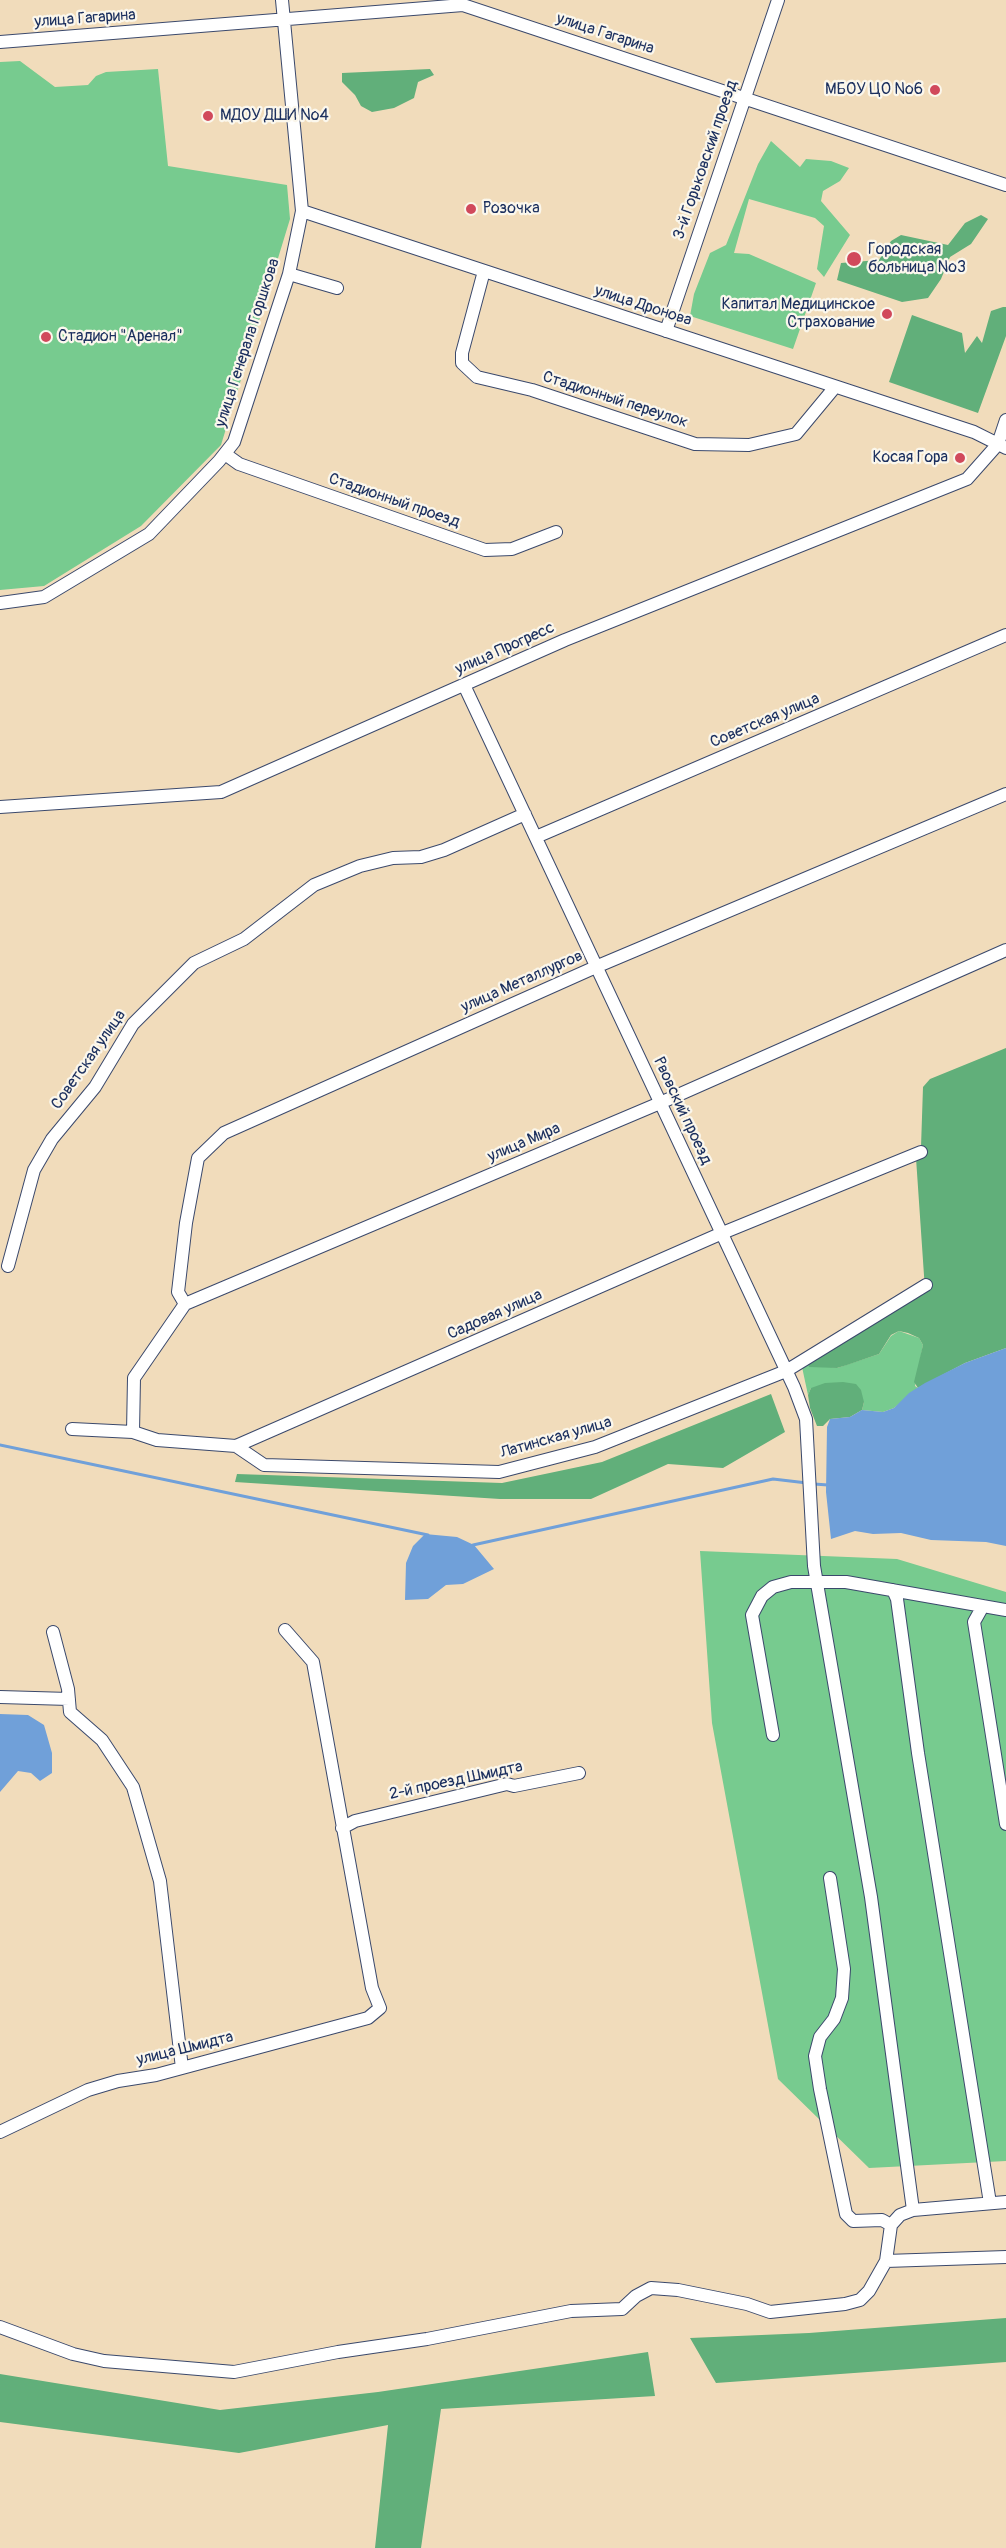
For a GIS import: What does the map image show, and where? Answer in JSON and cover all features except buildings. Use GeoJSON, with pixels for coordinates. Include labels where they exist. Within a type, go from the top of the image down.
{"type":"FeatureCollection","features":[{"type":"Feature","properties":{"kind":"street","name":"улица Генерала Горшкова"},"geometry":{"type":"LineString","coordinates":[[0,603],[44,597],[149,534],[234,442],[289,274],[302,210],[282,0]]}},
{"type":"Feature","properties":{"kind":"street","name":"3-й Горьковский проезд"},"geometry":{"type":"LineString","coordinates":[[666,331],[778,0]]}},
{"type":"Feature","properties":{"kind":"street","name":"улица Гагарина"},"geometry":{"type":"LineString","coordinates":[[0,42],[463,5],[1006,185]]}},
{"type":"Feature","properties":{"kind":"street","name":"улица Дронова"},"geometry":{"type":"LineString","coordinates":[[302,210],[963,429],[1002,446]]}},
{"type":"Feature","properties":{"kind":"street","name":"Стадионный переулок"},"geometry":{"type":"LineString","coordinates":[[484,271],[462,353],[462,363],[477,377],[532,390],[695,444],[749,445],[796,434],[835,387]]}},
{"type":"Feature","properties":{"kind":"street"},"geometry":{"type":"LineString","coordinates":[[289,274],[338,288]]}},
{"type":"Feature","properties":{"kind":"street"},"geometry":{"type":"LineString","coordinates":[[1002,446],[1006,420]]}},
{"type":"Feature","properties":{"kind":"street","name":"улица Прогресс"},"geometry":{"type":"LineString","coordinates":[[0,807],[221,792],[565,640],[967,478],[1002,446]]}},
{"type":"Feature","properties":{"kind":"street","name":"Стадионный проезд"},"geometry":{"type":"LineString","coordinates":[[225,454],[239,464],[485,550],[512,549],[556,532]]}},
{"type":"Feature","properties":{"kind":"street","name":"Советская улица"},"geometry":{"type":"LineString","coordinates":[[536,837],[1006,635]]}},
{"type":"Feature","properties":{"kind":"street","name":"Рвовский проезд"},"geometry":{"type":"LineString","coordinates":[[464,685],[598,966],[720,1234],[786,1371],[806,1419],[814,1566],[871,1897],[913,2210]]}},
{"type":"Feature","properties":{"kind":"street","name":"улица Металлургов"},"geometry":{"type":"LineString","coordinates":[[185,1304],[178,1292],[186,1223],[198,1158],[224,1133],[598,966],[1006,794]]}},
{"type":"Feature","properties":{"kind":"street","name":"Советская улица"},"geometry":{"type":"LineString","coordinates":[[8,1266],[31,1179],[46,1150],[94,1087],[133,1023],[194,963],[244,939],[314,885],[360,866],[393,858],[421,857],[444,850],[525,814]]}},
{"type":"Feature","properties":{"kind":"street","name":"улица Мира"},"geometry":{"type":"LineString","coordinates":[[185,1304],[660,1103],[1006,950]]}},
{"type":"Feature","properties":{"kind":"street","name":"Садовая улица"},"geometry":{"type":"LineString","coordinates":[[72,1429],[133,1432],[157,1440],[236,1446],[720,1234],[921,1152]]}},
{"type":"Feature","properties":{"kind":"street","name":"Латинская улица"},"geometry":{"type":"LineString","coordinates":[[236,1446],[264,1465],[499,1472],[595,1447],[786,1371],[926,1285]]}},
{"type":"Feature","properties":{"kind":"street"},"geometry":{"type":"LineString","coordinates":[[133,1432],[134,1378],[185,1304]]}},
{"type":"Feature","properties":{"kind":"street"},"geometry":{"type":"LineString","coordinates":[[772,1735],[752,1615],[762,1596],[773,1587],[791,1582],[846,1582],[1006,1610]]}},
{"type":"Feature","properties":{"kind":"street"},"geometry":{"type":"LineString","coordinates":[[893,1590],[897,1599],[918,1753],[990,2203]]}},
{"type":"Feature","properties":{"kind":"street"},"geometry":{"type":"LineString","coordinates":[[983,1606],[974,1623],[1006,1824]]}},
{"type":"Feature","properties":{"kind":"street"},"geometry":{"type":"LineString","coordinates":[[285,1630],[313,1662],[342,1828]]}},
{"type":"Feature","properties":{"kind":"street"},"geometry":{"type":"LineString","coordinates":[[53,1632],[70,1712],[102,1740],[133,1787],[160,1881],[182,2068]]}},
{"type":"Feature","properties":{"kind":"street"},"geometry":{"type":"LineString","coordinates":[[0,1697],[69,1700]]}},
{"type":"Feature","properties":{"kind":"street","name":"2-й проезд Шмидта"},"geometry":{"type":"LineString","coordinates":[[342,1828],[355,1821],[507,1784],[514,1786],[579,1773]]}},
{"type":"Feature","properties":{"kind":"street","name":"улица Шмидта"},"geometry":{"type":"LineString","coordinates":[[0,2132],[88,2090],[182,2068],[368,2018],[380,2008],[372,1988],[342,1828]]}},
{"type":"Feature","properties":{"kind":"street"},"geometry":{"type":"LineString","coordinates":[[830,1878],[844,1969],[842,1998],[834,2019],[820,2037],[814,2056],[846,2214],[854,2221],[882,2220],[891,2225]]}},
{"type":"Feature","properties":{"kind":"street"},"geometry":{"type":"LineString","coordinates":[[0,2327],[72,2354],[104,2361],[234,2372],[338,2352],[427,2339],[571,2311],[622,2309],[636,2296],[651,2288],[737,2302],[770,2312],[845,2304],[860,2300],[869,2290],[886,2261],[891,2225],[900,2215],[913,2210],[1006,2202]]}},
{"type":"Feature","properties":{"kind":"street"},"geometry":{"type":"LineString","coordinates":[[886,2261],[1006,2257]]}},
{"type":"Feature","properties":{"kind":"green space"},"geometry":{"type":"Polygon","coordinates":[[[20,61],[55,87],[88,85],[96,76],[106,72],[158,69],[168,166],[287,185],[290,219],[221,445],[141,526],[44,586],[0,590],[0,62],[20,61]]]}},
{"type":"Feature","properties":{"kind":"green space"},"geometry":{"type":"Polygon","coordinates":[[[430,69],[434,75],[418,82],[414,98],[394,108],[372,112],[361,106],[355,95],[342,82],[342,73],[430,69]]]}},
{"type":"Feature","properties":{"kind":"green space"},"geometry":{"type":"Polygon","coordinates":[[[771,141],[800,167],[806,159],[831,161],[849,168],[840,181],[823,191],[821,201],[850,235],[824,277],[817,269],[824,226],[815,218],[749,199],[734,253],[749,254],[816,283],[793,349],[690,316],[694,294],[710,253],[726,245],[758,164],[771,141]]]}},
{"type":"Feature","properties":{"kind":"green space"},"geometry":{"type":"Polygon","coordinates":[[[981,215],[988,219],[971,244],[950,257],[941,279],[928,298],[902,302],[837,280],[841,263],[879,260],[891,241],[901,235],[948,245],[965,223],[981,215]]]}},
{"type":"Feature","properties":{"kind":"green space"},"geometry":{"type":"Polygon","coordinates":[[[1006,307],[1006,336],[978,413],[889,382],[912,315],[962,333],[965,353],[977,336],[982,343],[991,311],[1006,307]]]}},
{"type":"Feature","properties":{"kind":"green space"},"geometry":{"type":"Polygon","coordinates":[[[1006,1048],[1006,1348],[965,1363],[918,1388],[914,1382],[923,1345],[919,1338],[899,1331],[891,1335],[879,1354],[837,1368],[809,1367],[808,1363],[925,1290],[916,1158],[921,1147],[923,1087],[930,1079],[1006,1048]]]}},
{"type":"Feature","properties":{"kind":"green space"},"geometry":{"type":"Polygon","coordinates":[[[899,1331],[919,1338],[923,1345],[915,1386],[918,1388],[894,1408],[883,1412],[862,1410],[864,1402],[811,1388],[808,1395],[802,1367],[808,1363],[837,1368],[879,1354],[891,1336],[899,1331]]]}},
{"type":"Feature","properties":{"kind":"green space"},"geometry":{"type":"Polygon","coordinates":[[[825,1383],[856,1384],[861,1390],[864,1402],[862,1410],[850,1417],[830,1419],[823,1426],[817,1426],[810,1408],[808,1395],[811,1388],[825,1383]]]}},
{"type":"Feature","properties":{"kind":"green space"},"geometry":{"type":"Polygon","coordinates":[[[771,1394],[785,1432],[723,1468],[668,1464],[591,1499],[500,1499],[235,1482],[237,1474],[502,1483],[602,1462],[771,1394]]]}},
{"type":"Feature","properties":{"kind":"green space"},"geometry":{"type":"Polygon","coordinates":[[[700,1551],[897,1559],[1006,1592],[1006,2161],[869,2168],[778,2079],[712,1723],[700,1551]]]}},
{"type":"Feature","properties":{"kind":"green space"},"geometry":{"type":"Polygon","coordinates":[[[1006,2318],[1006,2362],[716,2383],[690,2338],[809,2333],[1006,2318]]]}},
{"type":"Feature","properties":{"kind":"green space"},"geometry":{"type":"Polygon","coordinates":[[[648,2352],[655,2396],[441,2409],[421,2548],[375,2548],[388,2425],[239,2453],[0,2422],[0,2374],[220,2410],[378,2392],[648,2352]]]}},
{"type":"Feature","properties":{"kind":"water"},"geometry":{"type":"Polygon","coordinates":[[[1006,1348],[1006,1546],[986,1542],[931,1540],[901,1533],[873,1534],[855,1531],[831,1539],[826,1492],[827,1427],[830,1419],[850,1417],[862,1410],[883,1412],[894,1408],[909,1393],[925,1383],[965,1363],[1006,1348]]]}},
{"type":"Feature","properties":{"kind":"water"},"geometry":{"type":"Polygon","coordinates":[[[425,1534],[457,1537],[474,1545],[494,1569],[463,1584],[446,1585],[428,1599],[405,1600],[406,1563],[413,1546],[425,1534]]]}},
{"type":"Feature","properties":{"kind":"water"},"geometry":{"type":"Polygon","coordinates":[[[0,1714],[28,1715],[44,1725],[52,1753],[52,1773],[40,1781],[31,1773],[18,1771],[0,1792],[0,1714]]]}},
{"type":"Feature","properties":{"kind":"waterway"},"geometry":{"type":"LineString","coordinates":[[0,1445],[428,1535]]}},
{"type":"Feature","properties":{"kind":"waterway"},"geometry":{"type":"LineString","coordinates":[[473,1545],[773,1479],[807,1483]]}},
{"type":"Feature","properties":{"kind":"waterway"},"geometry":{"type":"LineString","coordinates":[[814,1484],[828,1485]]}},
{"type":"Feature","properties":{"kind":"place","name":"МБОУ ЦО №6"},"geometry":{"type":"Point","coordinates":[935,90]}},
{"type":"Feature","properties":{"kind":"place","name":"МДОУ ДШИ №4"},"geometry":{"type":"Point","coordinates":[208,116]}},
{"type":"Feature","properties":{"kind":"place","name":"Розочка"},"geometry":{"type":"Point","coordinates":[471,209]}},
{"type":"Feature","properties":{"kind":"place","name":"Городская больница №3"},"geometry":{"type":"Point","coordinates":[854,259]}},
{"type":"Feature","properties":{"kind":"place","name":"Капитал Медицинское Страхование"},"geometry":{"type":"Point","coordinates":[887,314]}},
{"type":"Feature","properties":{"kind":"place","name":"Стадион \"Аренал\""},"geometry":{"type":"Point","coordinates":[46,337]}},
{"type":"Feature","properties":{"kind":"place","name":"Косая Гора"},"geometry":{"type":"Point","coordinates":[960,458]}}]}
